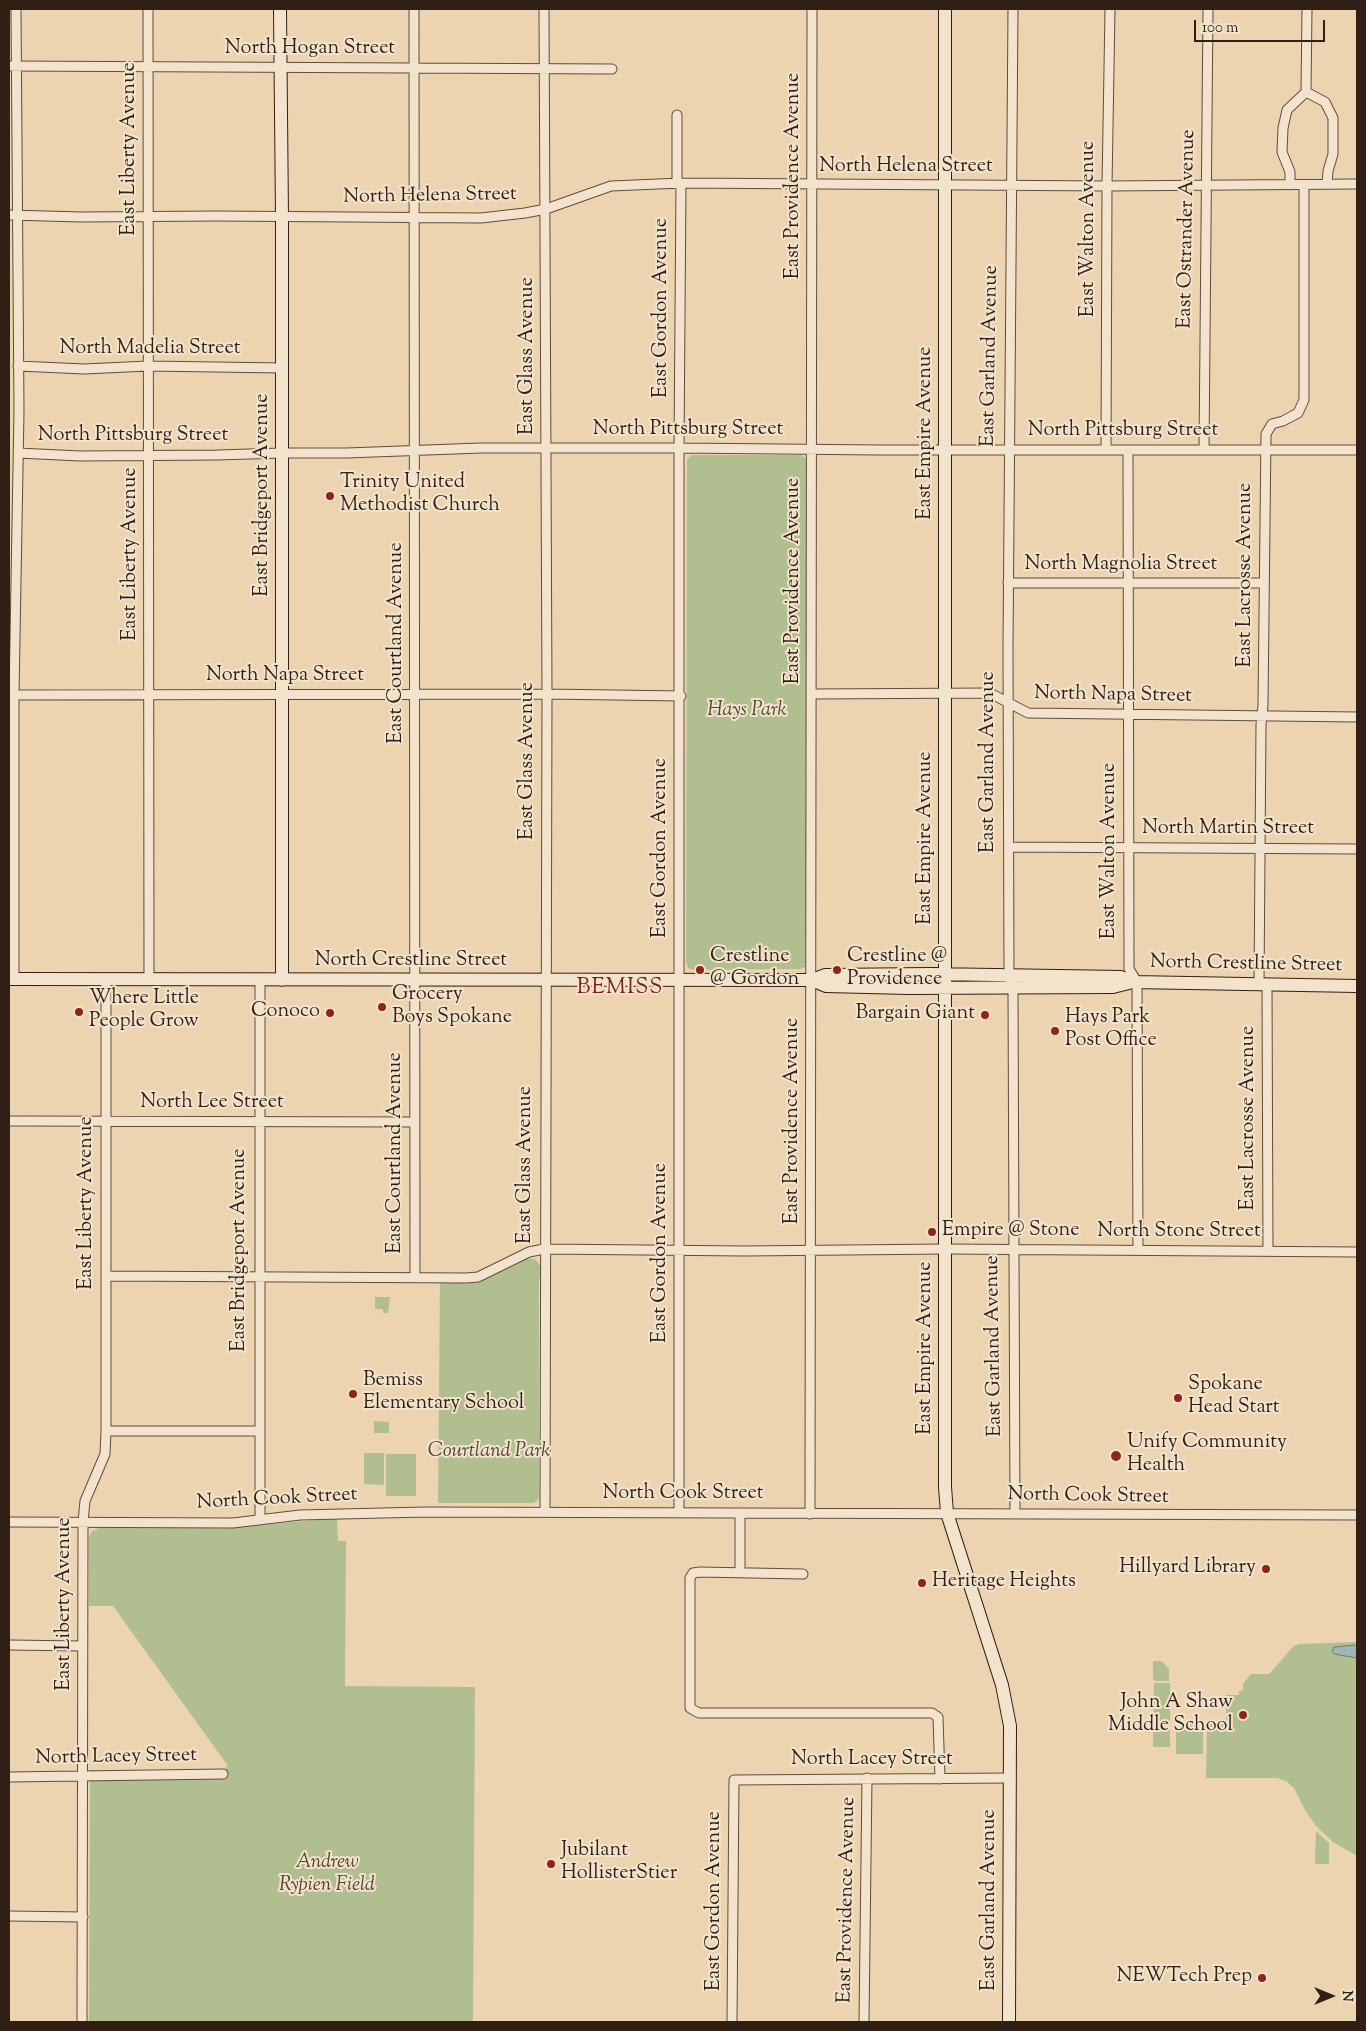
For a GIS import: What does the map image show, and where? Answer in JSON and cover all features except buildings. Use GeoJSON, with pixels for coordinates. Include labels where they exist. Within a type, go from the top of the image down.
{"type":"FeatureCollection","features":[{"type":"Feature","properties":{"kind":"street"},"geometry":{"type":"LineString","coordinates":[[11,979],[11,695],[19,411],[13,215],[13,66],[16,9]]}},
{"type":"Feature","properties":{"kind":"street","name":"East Liberty Avenue"},"geometry":{"type":"LineString","coordinates":[[148,9],[149,980]]}},
{"type":"Feature","properties":{"kind":"street","name":"East Bridgeport Avenue"},"geometry":{"type":"LineString","coordinates":[[280,9],[279,67],[282,217],[282,980]]}},
{"type":"Feature","properties":{"kind":"street","name":"East Courtland Avenue"},"geometry":{"type":"LineString","coordinates":[[414,9],[416,218],[415,1277]]}},
{"type":"Feature","properties":{"kind":"street","name":"East Glass Avenue"},"geometry":{"type":"LineString","coordinates":[[544,9],[547,694],[544,1249],[545,1512]]}},
{"type":"Feature","properties":{"kind":"street","name":"East Providence Avenue"},"geometry":{"type":"LineString","coordinates":[[810,1514],[813,448],[812,9]]}},
{"type":"Feature","properties":{"kind":"street","name":"East Empire Avenue"},"geometry":{"type":"LineString","coordinates":[[945,9],[945,1487],[947,1513],[1007,1705],[1010,1726],[1011,1778]]}},
{"type":"Feature","properties":{"kind":"street","name":"East Garland Avenue"},"geometry":{"type":"LineString","coordinates":[[1013,9],[1008,704],[1009,975],[1012,987],[1015,1514]]}},
{"type":"Feature","properties":{"kind":"street","name":"East Walton Avenue"},"geometry":{"type":"LineString","coordinates":[[1106,450],[1110,9]]}},
{"type":"Feature","properties":{"kind":"street","name":"East Ostrander Avenue"},"geometry":{"type":"LineString","coordinates":[[1204,450],[1208,9]]}},
{"type":"Feature","properties":{"kind":"street"},"geometry":{"type":"LineString","coordinates":[[1290,185],[1290,172],[1282,152],[1283,128],[1287,110],[1306,92],[1307,9]]}},
{"type":"Feature","properties":{"kind":"street","name":"North Hogan Street"},"geometry":{"type":"LineString","coordinates":[[13,66],[612,69]]}},
{"type":"Feature","properties":{"kind":"street"},"geometry":{"type":"LineString","coordinates":[[1306,92],[1325,102],[1333,118],[1333,154],[1328,171],[1327,184]]}},
{"type":"Feature","properties":{"kind":"street","name":"East Gordon Avenue"},"geometry":{"type":"LineString","coordinates":[[677,115],[679,184],[680,696],[679,1512]]}},
{"type":"Feature","properties":{"kind":"street","name":"North Helena Street"},"geometry":{"type":"LineString","coordinates":[[13,215],[149,218],[216,216],[481,218],[525,213],[546,208],[611,186],[679,184],[812,186],[1357,184]]}},
{"type":"Feature","properties":{"kind":"street","name":"East Lacrosse Avenue"},"geometry":{"type":"LineString","coordinates":[[1268,1251],[1260,848],[1265,450],[1266,434],[1272,424],[1298,413],[1304,400],[1304,185]]}},
{"type":"Feature","properties":{"kind":"street","name":"North Madelia Street"},"geometry":{"type":"LineString","coordinates":[[18,366],[84,369],[148,366],[282,368]]}},
{"type":"Feature","properties":{"kind":"street","name":"North Pittsburg Street"},"geometry":{"type":"LineString","coordinates":[[9,410],[19,411]]}},
{"type":"Feature","properties":{"kind":"street","name":"North Pittsburg Street"},"geometry":{"type":"LineString","coordinates":[[18,453],[80,456],[217,455],[282,452],[347,453],[546,448],[1357,450]]}},
{"type":"Feature","properties":{"kind":"street","name":"East Walton Avenue"},"geometry":{"type":"LineString","coordinates":[[1128,450],[1129,969],[1135,982],[1138,1250]]}},
{"type":"Feature","properties":{"kind":"street","name":"North Magnolia Street"},"geometry":{"type":"LineString","coordinates":[[1008,583],[1264,583]]}},
{"type":"Feature","properties":{"kind":"street","name":"North Napa Street"},"geometry":{"type":"LineString","coordinates":[[11,695],[547,694],[680,696]]}},
{"type":"Feature","properties":{"kind":"street","name":"North Napa Street"},"geometry":{"type":"LineString","coordinates":[[812,694],[990,694],[1028,713],[1357,716]]}},
{"type":"Feature","properties":{"kind":"street","name":"North Martin Street"},"geometry":{"type":"LineString","coordinates":[[1009,847],[1357,849]]}},
{"type":"Feature","properties":{"kind":"street","name":"North Crestline Street"},"geometry":{"type":"LineString","coordinates":[[11,979],[812,980],[825,975],[946,974],[1122,977],[1135,982]]}},
{"type":"Feature","properties":{"kind":"street","name":"East Liberty Avenue"},"geometry":{"type":"LineString","coordinates":[[82,2022],[83,1522],[85,1501],[105,1454],[106,1431],[106,980]]}},
{"type":"Feature","properties":{"kind":"street","name":"East Bridgeport Avenue"},"geometry":{"type":"LineString","coordinates":[[260,980],[260,1520]]}},
{"type":"Feature","properties":{"kind":"street","name":"North Crestline Street"},"geometry":{"type":"LineString","coordinates":[[812,980],[826,986],[946,988],[1113,987],[1135,982],[1357,986]]}},
{"type":"Feature","properties":{"kind":"street","name":"North Lee Street"},"geometry":{"type":"LineString","coordinates":[[9,1121],[415,1122]]}},
{"type":"Feature","properties":{"kind":"street","name":"North Stone Street"},"geometry":{"type":"LineString","coordinates":[[106,1276],[478,1277],[529,1252],[544,1249],[1357,1252]]}},
{"type":"Feature","properties":{"kind":"street"},"geometry":{"type":"LineString","coordinates":[[106,1431],[260,1431]]}},
{"type":"Feature","properties":{"kind":"street","name":"North Cook Street"},"geometry":{"type":"LineString","coordinates":[[9,1522],[233,1523],[346,1512],[1357,1515]]}},
{"type":"Feature","properties":{"kind":"street"},"geometry":{"type":"LineString","coordinates":[[740,1513],[740,1572]]}},
{"type":"Feature","properties":{"kind":"street"},"geometry":{"type":"LineString","coordinates":[[803,1574],[740,1572],[700,1572],[693,1574],[690,1578],[690,1708],[698,1713],[932,1713],[938,1717],[940,1779]]}},
{"type":"Feature","properties":{"kind":"street"},"geometry":{"type":"LineString","coordinates":[[9,1645],[82,1646]]}},
{"type":"Feature","properties":{"kind":"street","name":"North Lacey Street"},"geometry":{"type":"LineString","coordinates":[[9,1777],[223,1774]]}},
{"type":"Feature","properties":{"kind":"street","name":"East Providence Avenue"},"geometry":{"type":"LineString","coordinates":[[864,2022],[867,1778]]}},
{"type":"Feature","properties":{"kind":"street","name":"East Garland Avenue"},"geometry":{"type":"LineString","coordinates":[[1009,2022],[1011,1778]]}},
{"type":"Feature","properties":{"kind":"street","name":"North Lacey Street"},"geometry":{"type":"LineString","coordinates":[[734,1780],[1011,1778]]}},
{"type":"Feature","properties":{"kind":"street","name":"East Gordon Avenue"},"geometry":{"type":"LineString","coordinates":[[732,2022],[734,1780]]}},
{"type":"Feature","properties":{"kind":"street"},"geometry":{"type":"LineString","coordinates":[[9,1916],[83,1917]]}},
{"type":"Feature","properties":{"kind":"green space","name":"Hays Park"},"geometry":{"type":"Polygon","coordinates":[[[692,455],[801,455],[807,459],[807,961],[805,967],[800,969],[693,970],[688,968],[686,962],[687,459],[692,455]]]}},
{"type":"Feature","properties":{"kind":"green space","name":"Courtland Park"},"geometry":{"type":"Polygon","coordinates":[[[525,1258],[535,1259],[542,1268],[539,1281],[539,1498],[533,1503],[438,1503],[440,1282],[482,1279],[525,1258]]]}},
{"type":"Feature","properties":{"kind":"green space"},"geometry":{"type":"Polygon","coordinates":[[[375,1297],[390,1297],[388,1313],[383,1313],[383,1309],[375,1309],[375,1297]]]}},
{"type":"Feature","properties":{"kind":"green space"},"geometry":{"type":"Polygon","coordinates":[[[374,1421],[389,1422],[389,1433],[374,1433],[374,1421]]]}},
{"type":"Feature","properties":{"kind":"green space"},"geometry":{"type":"Polygon","coordinates":[[[364,1453],[384,1453],[384,1485],[364,1484],[364,1453]]]}},
{"type":"Feature","properties":{"kind":"green space"},"geometry":{"type":"Polygon","coordinates":[[[386,1454],[416,1454],[416,1496],[386,1496],[386,1454]]]}},
{"type":"Feature","properties":{"kind":"green space","name":"Andrew Rypien Field"},"geometry":{"type":"Polygon","coordinates":[[[337,1518],[338,1541],[346,1541],[345,1686],[475,1687],[473,2022],[89,2022],[90,1770],[222,1770],[228,1766],[113,1606],[89,1606],[89,1537],[92,1531],[99,1528],[227,1528],[337,1518]]]}},
{"type":"Feature","properties":{"kind":"green space"},"geometry":{"type":"Polygon","coordinates":[[[1357,1642],[1357,1856],[1333,1842],[1316,1826],[1305,1810],[1294,1788],[1286,1781],[1277,1778],[1206,1778],[1207,1723],[1226,1723],[1226,1695],[1239,1695],[1239,1691],[1243,1691],[1243,1684],[1251,1674],[1269,1674],[1294,1646],[1300,1644],[1357,1642]]]}},
{"type":"Feature","properties":{"kind":"green space"},"geometry":{"type":"Polygon","coordinates":[[[1153,1661],[1162,1661],[1169,1669],[1169,1681],[1156,1681],[1153,1679],[1153,1661]]]}},
{"type":"Feature","properties":{"kind":"green space"},"geometry":{"type":"Polygon","coordinates":[[[1154,1683],[1170,1683],[1170,1747],[1153,1747],[1154,1683]]]}},
{"type":"Feature","properties":{"kind":"green space"},"geometry":{"type":"Polygon","coordinates":[[[1187,1723],[1194,1723],[1199,1727],[1199,1732],[1203,1732],[1203,1754],[1176,1754],[1176,1732],[1187,1723]]]}},
{"type":"Feature","properties":{"kind":"green space"},"geometry":{"type":"Polygon","coordinates":[[[1316,1831],[1329,1843],[1329,1864],[1315,1864],[1316,1831]]]}},
{"type":"Feature","properties":{"kind":"water"},"geometry":{"type":"Polygon","coordinates":[[[1357,1645],[1357,1658],[1334,1654],[1332,1651],[1334,1647],[1357,1645]]]}},
{"type":"Feature","properties":{"kind":"place","name":"Trinity United Methodist Church"},"geometry":{"type":"Point","coordinates":[330,496]}},
{"type":"Feature","properties":{"kind":"place","name":"Crestline @ Gordon"},"geometry":{"type":"Point","coordinates":[700,970]}},
{"type":"Feature","properties":{"kind":"place","name":"Crestline @ Providence"},"geometry":{"type":"Point","coordinates":[837,970]}},
{"type":"Feature","properties":{"kind":"place","name":"Grocery Boys Spokane"},"geometry":{"type":"Point","coordinates":[382,1007]}},
{"type":"Feature","properties":{"kind":"place","name":"Where Little People Grow"},"geometry":{"type":"Point","coordinates":[79,1012]}},
{"type":"Feature","properties":{"kind":"place","name":"Conoco"},"geometry":{"type":"Point","coordinates":[330,1013]}},
{"type":"Feature","properties":{"kind":"place","name":"Bargain Giant"},"geometry":{"type":"Point","coordinates":[985,1015]}},
{"type":"Feature","properties":{"kind":"place","name":"Hays Park Post Office"},"geometry":{"type":"Point","coordinates":[1055,1031]}},
{"type":"Feature","properties":{"kind":"place","name":"Empire @ Stone"},"geometry":{"type":"Point","coordinates":[932,1232]}},
{"type":"Feature","properties":{"kind":"place","name":"Bemiss Elementary School"},"geometry":{"type":"Point","coordinates":[353,1394]}},
{"type":"Feature","properties":{"kind":"place","name":"Spokane Head Start"},"geometry":{"type":"Point","coordinates":[1178,1398]}},
{"type":"Feature","properties":{"kind":"place","name":"Unify Community Health"},"geometry":{"type":"Point","coordinates":[1116,1456]}},
{"type":"Feature","properties":{"kind":"place","name":"Hillyard Library"},"geometry":{"type":"Point","coordinates":[1266,1569]}},
{"type":"Feature","properties":{"kind":"place","name":"Heritage Heights"},"geometry":{"type":"Point","coordinates":[922,1583]}},
{"type":"Feature","properties":{"kind":"place","name":"John A Shaw Middle School"},"geometry":{"type":"Point","coordinates":[1243,1715]}},
{"type":"Feature","properties":{"kind":"place","name":"Jubilant HollisterStier"},"geometry":{"type":"Point","coordinates":[551,1864]}},
{"type":"Feature","properties":{"kind":"place","name":"NEWTech Prep"},"geometry":{"type":"Point","coordinates":[1262,1978]}},
{"type":"Feature","properties":{"kind":"district","name":"BEMISS"},"geometry":{"type":"Point","coordinates":[620,989]}}]}
